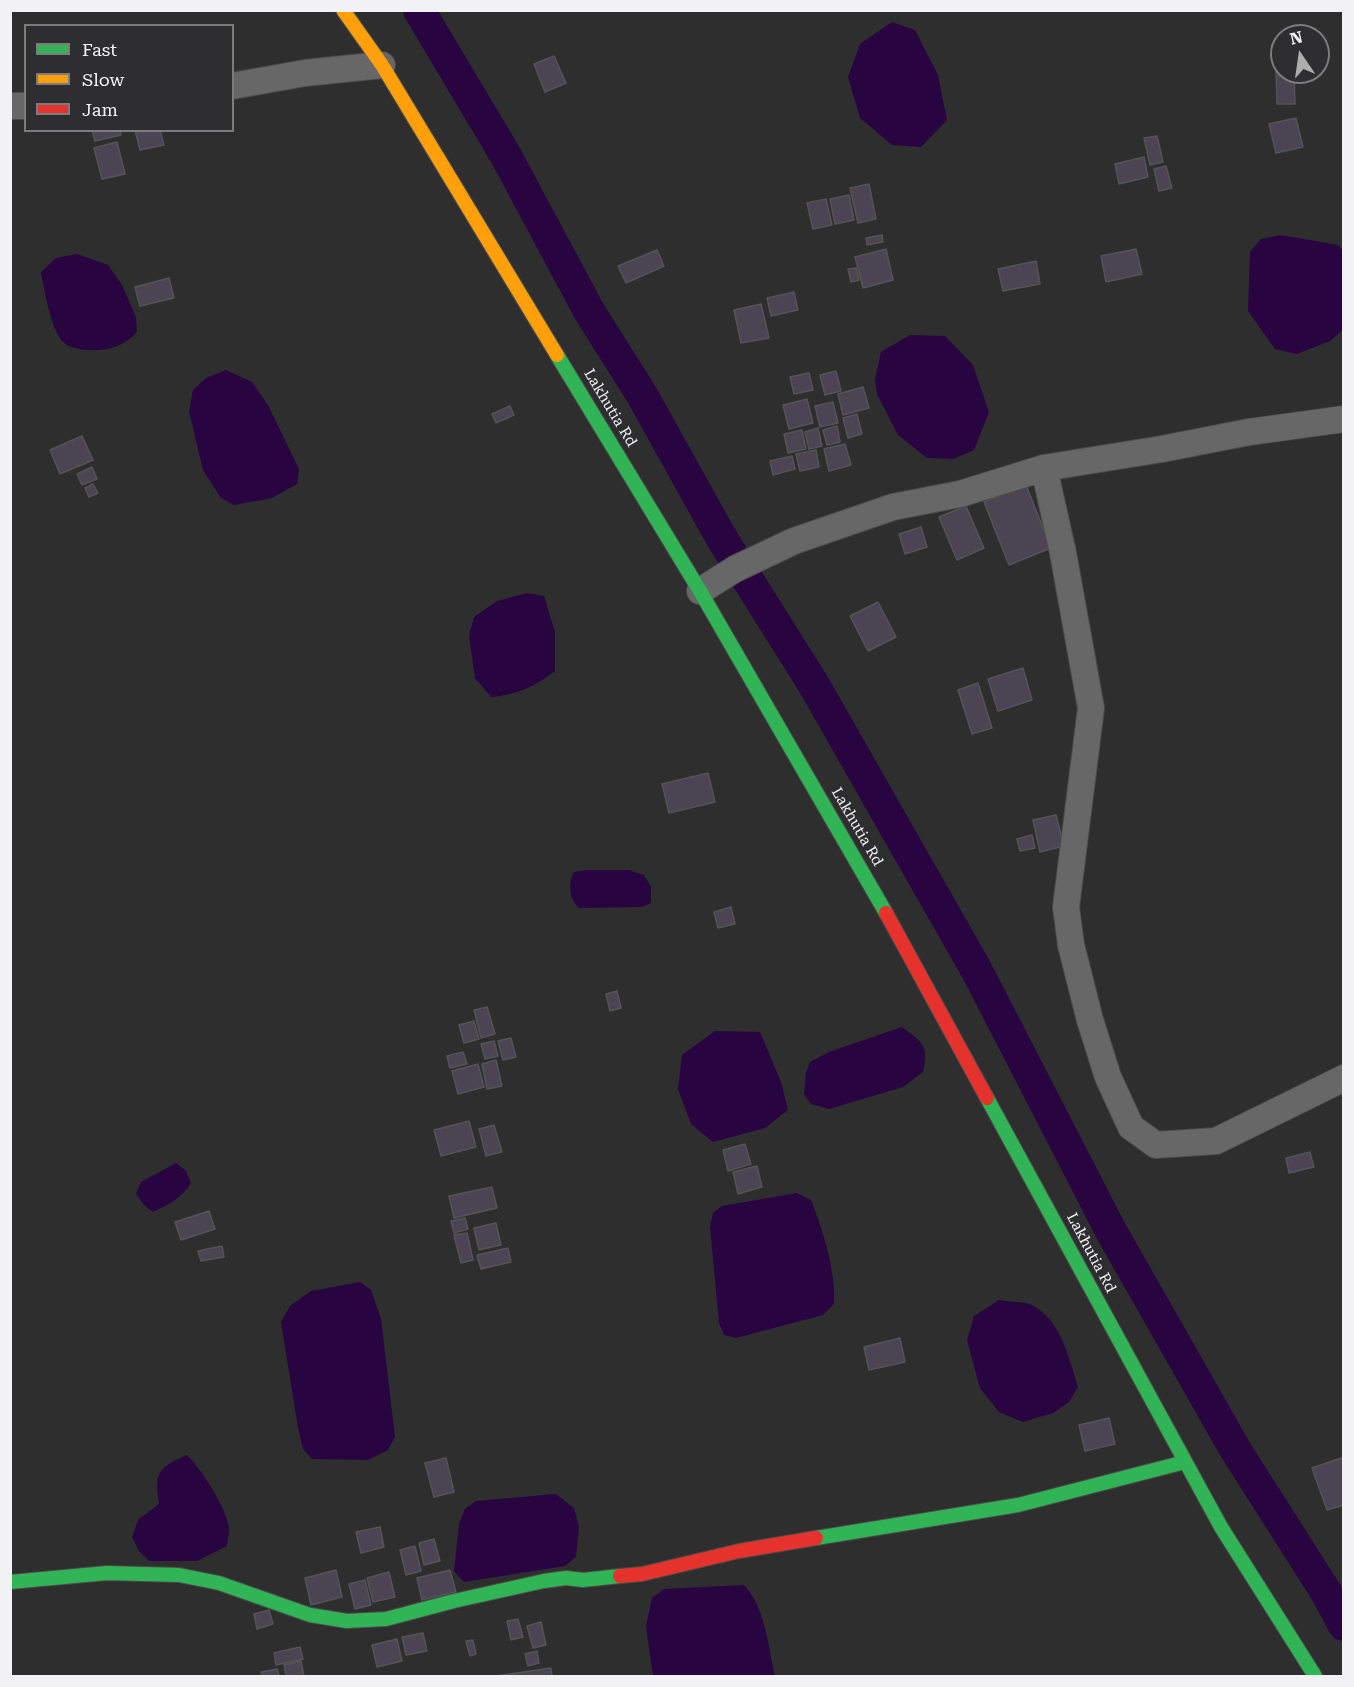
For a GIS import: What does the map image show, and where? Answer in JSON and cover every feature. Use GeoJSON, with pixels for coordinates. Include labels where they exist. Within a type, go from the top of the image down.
{"type":"FeatureCollection","features":[{"type":"Feature","properties":{"kind":"street","name":"Lakhutia Rd"},"geometry":{"type":"LineString","coordinates":[[343,10],[382,65],[700,591],[859,864],[1221,1527],[1315,1677]]}},
{"type":"Feature","properties":{"kind":"street"},"geometry":{"type":"LineString","coordinates":[[234,86],[305,73],[382,65]]}},
{"type":"Feature","properties":{"kind":"street"},"geometry":{"type":"LineString","coordinates":[[700,591],[735,569],[794,541],[893,507],[960,494],[1044,468],[1249,432],[1344,419]]}},
{"type":"Feature","properties":{"kind":"street"},"geometry":{"type":"LineString","coordinates":[[1044,468],[1063,553],[1091,708],[1066,907],[1067,916],[1071,945],[1090,1020],[1108,1077],[1131,1127],[1156,1145],[1216,1141],[1344,1078]]}},
{"type":"Feature","properties":{"kind":"street"},"geometry":{"type":"LineString","coordinates":[[10,1582],[107,1573],[179,1575],[219,1583],[310,1616],[347,1621],[387,1619],[544,1581],[642,1574],[739,1551],[1018,1505],[1185,1462]]}},
{"type":"Feature","properties":{"kind":"shaded area"},"geometry":{"type":"Polygon","coordinates":[[[892,22],[915,30],[938,75],[947,120],[921,147],[892,145],[860,118],[848,77],[860,44],[892,22]]]}},
{"type":"Feature","properties":{"kind":"shaded area"},"geometry":{"type":"Polygon","coordinates":[[[1281,235],[1338,245],[1343,251],[1343,330],[1330,341],[1297,354],[1275,349],[1248,311],[1250,252],[1261,239],[1281,235]]]}},
{"type":"Feature","properties":{"kind":"shaded area"},"geometry":{"type":"Polygon","coordinates":[[[77,254],[108,265],[122,285],[136,317],[137,332],[118,346],[102,350],[75,348],[64,343],[55,329],[41,272],[56,258],[77,254]]]}},
{"type":"Feature","properties":{"kind":"shaded area"},"geometry":{"type":"Polygon","coordinates":[[[910,335],[945,336],[973,365],[989,412],[974,450],[953,459],[927,458],[898,435],[877,394],[875,379],[881,352],[910,335]]]}},
{"type":"Feature","properties":{"kind":"shaded area"},"geometry":{"type":"Polygon","coordinates":[[[226,370],[252,382],[269,407],[299,469],[297,484],[272,498],[234,505],[221,498],[203,470],[189,411],[193,390],[206,378],[226,370]]]}},
{"type":"Feature","properties":{"kind":"shaded area"},"geometry":{"type":"Polygon","coordinates":[[[527,593],[544,596],[555,632],[555,671],[525,689],[491,697],[475,678],[469,636],[474,617],[497,601],[527,593]]]}},
{"type":"Feature","properties":{"kind":"shaded area"},"geometry":{"type":"Polygon","coordinates":[[[629,870],[644,875],[651,887],[651,903],[641,907],[579,908],[571,896],[571,881],[574,872],[629,870]]]}},
{"type":"Feature","properties":{"kind":"shaded area"},"geometry":{"type":"Polygon","coordinates":[[[902,1027],[923,1045],[925,1056],[923,1072],[903,1087],[829,1109],[811,1104],[804,1094],[806,1073],[810,1062],[829,1052],[902,1027]]]}},
{"type":"Feature","properties":{"kind":"shaded area"},"geometry":{"type":"Polygon","coordinates":[[[715,1031],[760,1032],[781,1082],[788,1110],[765,1128],[713,1142],[691,1124],[678,1089],[682,1055],[715,1031]]]}},
{"type":"Feature","properties":{"kind":"shaded area"},"geometry":{"type":"Polygon","coordinates":[[[176,1163],[186,1171],[191,1183],[170,1203],[153,1212],[136,1194],[141,1182],[176,1163]]]}},
{"type":"Feature","properties":{"kind":"shaded area"},"geometry":{"type":"Polygon","coordinates":[[[797,1193],[811,1200],[820,1224],[831,1265],[834,1304],[823,1315],[736,1338],[724,1335],[719,1323],[710,1227],[713,1213],[722,1206],[797,1193]]]}},
{"type":"Feature","properties":{"kind":"shaded area"},"geometry":{"type":"Polygon","coordinates":[[[360,1282],[371,1290],[381,1319],[395,1437],[388,1450],[368,1460],[312,1459],[303,1449],[298,1428],[281,1322],[290,1306],[311,1291],[360,1282]]]}},
{"type":"Feature","properties":{"kind":"shaded area"},"geometry":{"type":"Polygon","coordinates":[[[999,1300],[1032,1305],[1050,1320],[1057,1330],[1078,1387],[1069,1402],[1053,1413],[1023,1422],[999,1412],[980,1388],[967,1340],[974,1316],[999,1300]]]}},
{"type":"Feature","properties":{"kind":"shaded area"},"geometry":{"type":"Polygon","coordinates":[[[187,1455],[206,1479],[227,1518],[229,1531],[227,1546],[197,1561],[149,1561],[139,1551],[132,1537],[138,1520],[159,1504],[157,1485],[160,1472],[187,1455]]]}},
{"type":"Feature","properties":{"kind":"shaded area"},"geometry":{"type":"Polygon","coordinates":[[[556,1494],[574,1508],[579,1527],[576,1557],[565,1566],[464,1582],[454,1571],[459,1524],[465,1509],[476,1501],[556,1494]]]}},
{"type":"Feature","properties":{"kind":"shaded area"},"geometry":{"type":"Polygon","coordinates":[[[744,1585],[762,1616],[775,1676],[653,1676],[646,1626],[652,1598],[664,1589],[744,1585]]]}},
{"type":"Feature","properties":{"kind":"building"},"geometry":{"type":"Polygon","coordinates":[[[554,56],[566,83],[545,92],[534,64],[554,56]]]}},
{"type":"Feature","properties":{"kind":"building"},"geometry":{"type":"Polygon","coordinates":[[[1276,84],[1294,84],[1295,104],[1277,104],[1276,84]]]}},
{"type":"Feature","properties":{"kind":"building"},"geometry":{"type":"Polygon","coordinates":[[[1296,118],[1303,147],[1276,153],[1269,124],[1296,118]]]}},
{"type":"Feature","properties":{"kind":"building"},"geometry":{"type":"Polygon","coordinates":[[[93,132],[120,132],[121,135],[95,141],[93,132]]]}},
{"type":"Feature","properties":{"kind":"building"},"geometry":{"type":"Polygon","coordinates":[[[136,132],[161,132],[164,145],[140,150],[136,132]]]}},
{"type":"Feature","properties":{"kind":"building"},"geometry":{"type":"Polygon","coordinates":[[[1157,136],[1163,162],[1150,165],[1144,138],[1157,136]]]}},
{"type":"Feature","properties":{"kind":"building"},"geometry":{"type":"Polygon","coordinates":[[[117,142],[125,174],[102,179],[94,148],[117,142]]]}},
{"type":"Feature","properties":{"kind":"building"},"geometry":{"type":"Polygon","coordinates":[[[1144,157],[1148,177],[1119,184],[1115,164],[1144,157]]]}},
{"type":"Feature","properties":{"kind":"building"},"geometry":{"type":"Polygon","coordinates":[[[1166,166],[1172,188],[1159,191],[1154,169],[1166,166]]]}},
{"type":"Feature","properties":{"kind":"building"},"geometry":{"type":"Polygon","coordinates":[[[869,184],[876,219],[858,223],[850,188],[869,184]]]}},
{"type":"Feature","properties":{"kind":"building"},"geometry":{"type":"Polygon","coordinates":[[[849,195],[854,220],[835,224],[830,199],[849,195]]]}},
{"type":"Feature","properties":{"kind":"building"},"geometry":{"type":"Polygon","coordinates":[[[826,199],[832,225],[813,229],[807,203],[826,199]]]}},
{"type":"Feature","properties":{"kind":"building"},"geometry":{"type":"Polygon","coordinates":[[[882,235],[883,242],[867,245],[866,238],[882,235]]]}},
{"type":"Feature","properties":{"kind":"building"},"geometry":{"type":"Polygon","coordinates":[[[886,249],[893,280],[863,288],[855,257],[886,249]]]}},
{"type":"Feature","properties":{"kind":"building"},"geometry":{"type":"Polygon","coordinates":[[[1136,249],[1142,274],[1106,282],[1101,256],[1136,249]]]}},
{"type":"Feature","properties":{"kind":"building"},"geometry":{"type":"Polygon","coordinates":[[[657,250],[664,266],[626,283],[618,266],[657,250]]]}},
{"type":"Feature","properties":{"kind":"building"},"geometry":{"type":"Polygon","coordinates":[[[1036,261],[1040,284],[1003,291],[998,269],[1036,261]]]}},
{"type":"Feature","properties":{"kind":"building"},"geometry":{"type":"Polygon","coordinates":[[[856,268],[859,280],[851,282],[848,269],[856,268]]]}},
{"type":"Feature","properties":{"kind":"building"},"geometry":{"type":"Polygon","coordinates":[[[169,278],[174,298],[140,306],[135,287],[169,278]]]}},
{"type":"Feature","properties":{"kind":"building"},"geometry":{"type":"Polygon","coordinates":[[[794,292],[798,310],[771,316],[767,298],[794,292]]]}},
{"type":"Feature","properties":{"kind":"building"},"geometry":{"type":"Polygon","coordinates":[[[761,304],[769,338],[741,343],[734,310],[761,304]]]}},
{"type":"Feature","properties":{"kind":"building"},"geometry":{"type":"Polygon","coordinates":[[[836,371],[841,391],[825,395],[820,375],[836,371]]]}},
{"type":"Feature","properties":{"kind":"building"},"geometry":{"type":"Polygon","coordinates":[[[809,373],[813,390],[794,394],[790,377],[809,373]]]}},
{"type":"Feature","properties":{"kind":"building"},"geometry":{"type":"Polygon","coordinates":[[[863,387],[869,408],[843,415],[838,394],[863,387]]]}},
{"type":"Feature","properties":{"kind":"building"},"geometry":{"type":"Polygon","coordinates":[[[807,399],[813,423],[789,429],[783,405],[807,399]]]}},
{"type":"Feature","properties":{"kind":"building"},"geometry":{"type":"Polygon","coordinates":[[[833,402],[838,423],[820,427],[815,406],[833,402]]]}},
{"type":"Feature","properties":{"kind":"building"},"geometry":{"type":"Polygon","coordinates":[[[510,406],[514,415],[496,423],[492,414],[510,406]]]}},
{"type":"Feature","properties":{"kind":"building"},"geometry":{"type":"Polygon","coordinates":[[[857,414],[862,434],[848,438],[843,418],[857,414]]]}},
{"type":"Feature","properties":{"kind":"building"},"geometry":{"type":"Polygon","coordinates":[[[837,426],[840,442],[827,445],[823,430],[837,426]]]}},
{"type":"Feature","properties":{"kind":"building"},"geometry":{"type":"Polygon","coordinates":[[[818,428],[822,446],[809,449],[805,432],[818,428]]]}},
{"type":"Feature","properties":{"kind":"building"},"geometry":{"type":"Polygon","coordinates":[[[802,430],[806,449],[788,453],[784,434],[802,430]]]}},
{"type":"Feature","properties":{"kind":"building"},"geometry":{"type":"Polygon","coordinates":[[[82,436],[93,460],[60,474],[50,450],[82,436]]]}},
{"type":"Feature","properties":{"kind":"building"},"geometry":{"type":"Polygon","coordinates":[[[845,444],[851,465],[829,471],[824,449],[845,444]]]}},
{"type":"Feature","properties":{"kind":"building"},"geometry":{"type":"Polygon","coordinates":[[[816,450],[819,467],[800,471],[796,454],[816,450]]]}},
{"type":"Feature","properties":{"kind":"building"},"geometry":{"type":"Polygon","coordinates":[[[792,456],[795,469],[773,475],[770,461],[792,456]]]}},
{"type":"Feature","properties":{"kind":"building"},"geometry":{"type":"Polygon","coordinates":[[[92,467],[97,479],[82,485],[77,474],[92,467]]]}},
{"type":"Feature","properties":{"kind":"building"},"geometry":{"type":"Polygon","coordinates":[[[93,484],[98,493],[89,497],[85,488],[93,484]]]}},
{"type":"Feature","properties":{"kind":"building"},"geometry":{"type":"Polygon","coordinates":[[[1026,485],[1051,548],[1009,565],[984,502],[1026,485]]]}},
{"type":"Feature","properties":{"kind":"building"},"geometry":{"type":"Polygon","coordinates":[[[966,506],[984,548],[957,560],[939,517],[966,506]]]}},
{"type":"Feature","properties":{"kind":"building"},"geometry":{"type":"Polygon","coordinates":[[[921,527],[927,547],[905,554],[899,534],[921,527]]]}},
{"type":"Feature","properties":{"kind":"building"},"geometry":{"type":"Polygon","coordinates":[[[878,602],[896,637],[868,651],[850,616],[878,602]]]}},
{"type":"Feature","properties":{"kind":"building"},"geometry":{"type":"Polygon","coordinates":[[[1023,668],[1032,700],[998,711],[988,679],[1023,668]]]}},
{"type":"Feature","properties":{"kind":"building"},"geometry":{"type":"Polygon","coordinates":[[[978,683],[992,728],[972,734],[958,690],[978,683]]]}},
{"type":"Feature","properties":{"kind":"building"},"geometry":{"type":"Polygon","coordinates":[[[708,773],[715,802],[669,813],[662,784],[708,773]]]}},
{"type":"Feature","properties":{"kind":"building"},"geometry":{"type":"Polygon","coordinates":[[[1056,815],[1064,846],[1040,852],[1033,820],[1056,815]]]}},
{"type":"Feature","properties":{"kind":"building"},"geometry":{"type":"Polygon","coordinates":[[[1032,835],[1035,848],[1020,851],[1017,839],[1032,835]]]}},
{"type":"Feature","properties":{"kind":"building"},"geometry":{"type":"Polygon","coordinates":[[[731,907],[735,924],[718,928],[714,912],[731,907]]]}},
{"type":"Feature","properties":{"kind":"building"},"geometry":{"type":"Polygon","coordinates":[[[617,991],[621,1008],[610,1011],[606,994],[617,991]]]}},
{"type":"Feature","properties":{"kind":"building"},"geometry":{"type":"Polygon","coordinates":[[[487,1007],[495,1034],[481,1038],[474,1010],[487,1007]]]}},
{"type":"Feature","properties":{"kind":"building"},"geometry":{"type":"Polygon","coordinates":[[[474,1021],[479,1039],[464,1043],[459,1025],[474,1021]]]}},
{"type":"Feature","properties":{"kind":"building"},"geometry":{"type":"Polygon","coordinates":[[[511,1038],[516,1057],[503,1060],[498,1041],[511,1038]]]}},
{"type":"Feature","properties":{"kind":"building"},"geometry":{"type":"Polygon","coordinates":[[[494,1041],[498,1056],[485,1059],[481,1044],[494,1041]]]}},
{"type":"Feature","properties":{"kind":"building"},"geometry":{"type":"Polygon","coordinates":[[[463,1052],[467,1064],[450,1068],[447,1056],[463,1052]]]}},
{"type":"Feature","properties":{"kind":"building"},"geometry":{"type":"Polygon","coordinates":[[[496,1060],[502,1086],[487,1089],[482,1064],[496,1060]]]}},
{"type":"Feature","properties":{"kind":"building"},"geometry":{"type":"Polygon","coordinates":[[[478,1064],[484,1087],[458,1094],[452,1071],[478,1064]]]}},
{"type":"Feature","properties":{"kind":"building"},"geometry":{"type":"Polygon","coordinates":[[[469,1121],[476,1147],[441,1156],[434,1130],[469,1121]]]}},
{"type":"Feature","properties":{"kind":"building"},"geometry":{"type":"Polygon","coordinates":[[[494,1125],[502,1152],[486,1156],[479,1129],[494,1125]]]}},
{"type":"Feature","properties":{"kind":"building"},"geometry":{"type":"Polygon","coordinates":[[[745,1144],[751,1164],[728,1171],[723,1150],[745,1144]]]}},
{"type":"Feature","properties":{"kind":"building"},"geometry":{"type":"Polygon","coordinates":[[[1310,1152],[1314,1167],[1289,1173],[1286,1158],[1310,1152]]]}},
{"type":"Feature","properties":{"kind":"building"},"geometry":{"type":"Polygon","coordinates":[[[757,1166],[762,1187],[738,1194],[733,1172],[757,1166]]]}},
{"type":"Feature","properties":{"kind":"building"},"geometry":{"type":"Polygon","coordinates":[[[492,1187],[497,1208],[454,1218],[449,1196],[492,1187]]]}},
{"type":"Feature","properties":{"kind":"building"},"geometry":{"type":"Polygon","coordinates":[[[209,1211],[215,1229],[181,1240],[175,1222],[209,1211]]]}},
{"type":"Feature","properties":{"kind":"building"},"geometry":{"type":"Polygon","coordinates":[[[465,1218],[468,1229],[454,1233],[451,1221],[465,1218]]]}},
{"type":"Feature","properties":{"kind":"building"},"geometry":{"type":"Polygon","coordinates":[[[496,1223],[501,1245],[479,1250],[474,1228],[496,1223]]]}},
{"type":"Feature","properties":{"kind":"building"},"geometry":{"type":"Polygon","coordinates":[[[467,1233],[473,1260],[461,1263],[454,1235],[467,1233]]]}},
{"type":"Feature","properties":{"kind":"building"},"geometry":{"type":"Polygon","coordinates":[[[222,1246],[224,1257],[201,1261],[198,1251],[222,1246]]]}},
{"type":"Feature","properties":{"kind":"building"},"geometry":{"type":"Polygon","coordinates":[[[508,1248],[511,1262],[481,1269],[477,1255],[508,1248]]]}},
{"type":"Feature","properties":{"kind":"building"},"geometry":{"type":"Polygon","coordinates":[[[900,1338],[905,1362],[869,1370],[864,1347],[900,1338]]]}},
{"type":"Feature","properties":{"kind":"building"},"geometry":{"type":"Polygon","coordinates":[[[1109,1418],[1115,1444],[1085,1451],[1079,1425],[1109,1418]]]}},
{"type":"Feature","properties":{"kind":"building"},"geometry":{"type":"Polygon","coordinates":[[[1344,1457],[1344,1505],[1327,1510],[1312,1468],[1344,1457]]]}},
{"type":"Feature","properties":{"kind":"building"},"geometry":{"type":"Polygon","coordinates":[[[446,1458],[454,1492],[434,1497],[425,1463],[446,1458]]]}},
{"type":"Feature","properties":{"kind":"building"},"geometry":{"type":"Polygon","coordinates":[[[380,1527],[384,1547],[361,1553],[356,1532],[380,1527]]]}},
{"type":"Feature","properties":{"kind":"building"},"geometry":{"type":"Polygon","coordinates":[[[434,1539],[440,1561],[424,1565],[419,1543],[434,1539]]]}},
{"type":"Feature","properties":{"kind":"building"},"geometry":{"type":"Polygon","coordinates":[[[415,1546],[421,1571],[406,1575],[400,1550],[415,1546]]]}},
{"type":"Feature","properties":{"kind":"building"},"geometry":{"type":"Polygon","coordinates":[[[336,1570],[342,1597],[311,1605],[305,1578],[336,1570]]]}},
{"type":"Feature","properties":{"kind":"building"},"geometry":{"type":"Polygon","coordinates":[[[450,1570],[456,1592],[422,1600],[417,1578],[450,1570]]]}},
{"type":"Feature","properties":{"kind":"building"},"geometry":{"type":"Polygon","coordinates":[[[389,1572],[395,1597],[373,1602],[367,1578],[389,1572]]]}},
{"type":"Feature","properties":{"kind":"building"},"geometry":{"type":"Polygon","coordinates":[[[365,1580],[371,1605],[355,1609],[349,1584],[365,1580]]]}},
{"type":"Feature","properties":{"kind":"building"},"geometry":{"type":"Polygon","coordinates":[[[269,1610],[273,1624],[257,1629],[254,1614],[269,1610]]]}},
{"type":"Feature","properties":{"kind":"building"},"geometry":{"type":"Polygon","coordinates":[[[518,1619],[523,1637],[511,1640],[507,1621],[518,1619]]]}},
{"type":"Feature","properties":{"kind":"building"},"geometry":{"type":"Polygon","coordinates":[[[541,1622],[546,1645],[533,1648],[527,1626],[541,1622]]]}},
{"type":"Feature","properties":{"kind":"building"},"geometry":{"type":"Polygon","coordinates":[[[423,1633],[427,1651],[406,1655],[402,1637],[423,1633]]]}},
{"type":"Feature","properties":{"kind":"building"},"geometry":{"type":"Polygon","coordinates":[[[397,1639],[402,1661],[377,1667],[372,1645],[397,1639]]]}},
{"type":"Feature","properties":{"kind":"building"},"geometry":{"type":"Polygon","coordinates":[[[473,1640],[476,1654],[470,1656],[466,1641],[473,1640]]]}},
{"type":"Feature","properties":{"kind":"building"},"geometry":{"type":"Polygon","coordinates":[[[300,1647],[303,1659],[276,1665],[274,1653],[300,1647]]]}},
{"type":"Feature","properties":{"kind":"building"},"geometry":{"type":"Polygon","coordinates":[[[537,1651],[539,1663],[528,1666],[525,1654],[537,1651]]]}},
{"type":"Feature","properties":{"kind":"building"},"geometry":{"type":"Polygon","coordinates":[[[301,1661],[304,1676],[286,1676],[284,1665],[301,1661]]]}},
{"type":"Feature","properties":{"kind":"building"},"geometry":{"type":"Polygon","coordinates":[[[551,1668],[552,1676],[496,1676],[551,1668]]]}},
{"type":"Feature","properties":{"kind":"building"},"geometry":{"type":"Polygon","coordinates":[[[277,1669],[279,1676],[262,1676],[261,1672],[277,1669]]]}},
{"type":"Feature","properties":{"kind":"waterway"},"geometry":{"type":"LineString","coordinates":[[419,10],[506,156],[589,311],[642,395],[721,537],[814,685],[977,971],[1111,1231],[1235,1449],[1326,1592],[1344,1625]]}},
{"type":"Feature","properties":{"kind":"traffic: fast"},"geometry":{"type":"LineString","coordinates":[[557,355],[700,591],[886,913]]}},
{"type":"Feature","properties":{"kind":"traffic: fast"},"geometry":{"type":"LineString","coordinates":[[987,1098],[1221,1527],[1315,1676]]}},
{"type":"Feature","properties":{"kind":"traffic: fast"},"geometry":{"type":"LineString","coordinates":[[816,1538],[1018,1505],[1185,1462]]}},
{"type":"Feature","properties":{"kind":"traffic: fast"},"geometry":{"type":"LineString","coordinates":[[10,1582],[107,1573],[179,1575],[219,1583],[310,1615],[347,1621],[386,1619],[544,1581],[620,1576]]}},
{"type":"Feature","properties":{"kind":"traffic: slow"},"geometry":{"type":"LineString","coordinates":[[343,10],[382,65],[557,355]]}},
{"type":"Feature","properties":{"kind":"traffic: jam"},"geometry":{"type":"LineString","coordinates":[[886,913],[987,1098]]}},
{"type":"Feature","properties":{"kind":"traffic: jam"},"geometry":{"type":"LineString","coordinates":[[620,1576],[642,1574],[739,1551],[816,1538]]}}]}
